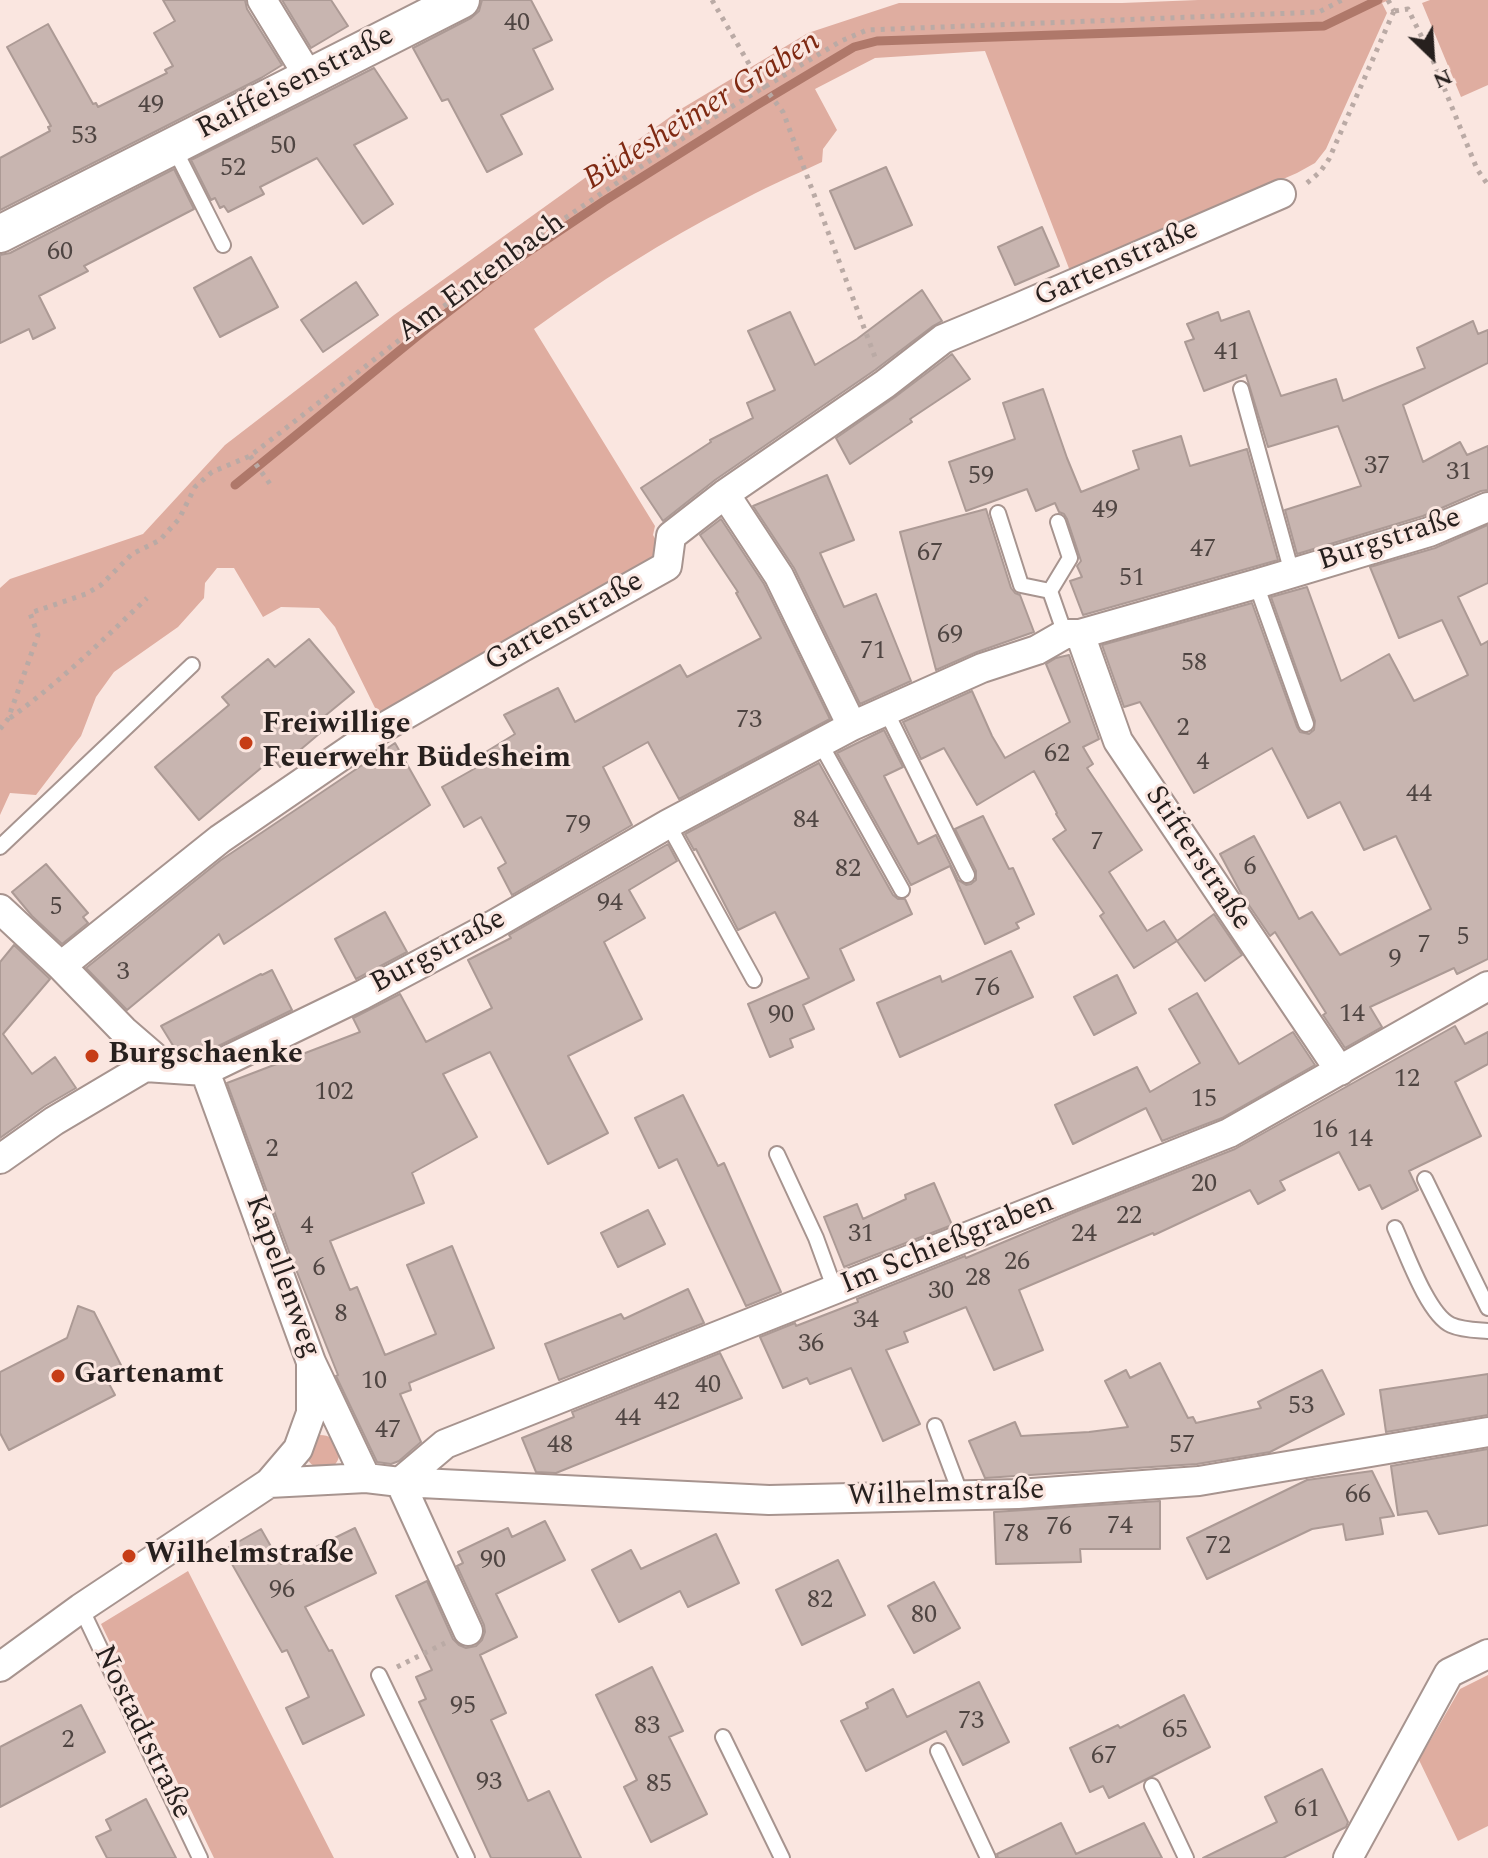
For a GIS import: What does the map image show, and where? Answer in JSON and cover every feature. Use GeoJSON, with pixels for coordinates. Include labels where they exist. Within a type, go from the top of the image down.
{"type":"FeatureCollection","features":[{"type":"Feature","properties":{"kind":"street"},"geometry":{"type":"LineString","coordinates":[[262,0],[309,77]]}},
{"type":"Feature","properties":{"kind":"street","name":"Raiffeisenstraße"},"geometry":{"type":"LineString","coordinates":[[0,234],[460,0]]}},
{"type":"Feature","properties":{"kind":"street","name":"Gartenstraße"},"geometry":{"type":"LineString","coordinates":[[61,966],[220,839],[379,730],[667,566],[671,536],[725,494],[885,384],[943,339],[1281,194]]}},
{"type":"Feature","properties":{"kind":"street"},"geometry":{"type":"LineString","coordinates":[[725,494],[779,576],[852,726]]}},
{"type":"Feature","properties":{"kind":"street","name":"Burgstraße"},"geometry":{"type":"LineString","coordinates":[[205,1071],[362,995],[495,924],[668,824],[852,726],[982,668],[1037,650],[1072,634],[1256,584],[1429,532],[1488,507]]}},
{"type":"Feature","properties":{"kind":"street","name":"Stifterstraße"},"geometry":{"type":"LineString","coordinates":[[1072,634],[1118,741],[1340,1071]]}},
{"type":"Feature","properties":{"kind":"street"},"geometry":{"type":"LineString","coordinates":[[0,909],[123,1030],[167,1068]]}},
{"type":"Feature","properties":{"kind":"street","name":"Im Schießgraben"},"geometry":{"type":"LineString","coordinates":[[400,1482],[445,1444],[1229,1133],[1488,986]]}},
{"type":"Feature","properties":{"kind":"street"},"geometry":{"type":"LineString","coordinates":[[0,1159],[54,1121],[145,1067],[205,1071]]}},
{"type":"Feature","properties":{"kind":"street","name":"Kapellenweg"},"geometry":{"type":"LineString","coordinates":[[205,1071],[311,1362],[366,1478]]}},
{"type":"Feature","properties":{"kind":"street"},"geometry":{"type":"LineString","coordinates":[[0,1667],[81,1608],[269,1483],[298,1449],[311,1413],[311,1362]]}},
{"type":"Feature","properties":{"kind":"street","name":"Wilhelmstraße"},"geometry":{"type":"LineString","coordinates":[[269,1483],[366,1478],[769,1500],[1018,1494],[1199,1481],[1488,1432]]}},
{"type":"Feature","properties":{"kind":"street"},"geometry":{"type":"LineString","coordinates":[[400,1482],[468,1631]]}},
{"type":"Feature","properties":{"kind":"street"},"geometry":{"type":"LineString","coordinates":[[1348,1858],[1449,1673],[1488,1654]]}},
{"type":"Feature","properties":{"kind":"lane","name":"Raiffeisenstraße"},"geometry":{"type":"LineString","coordinates":[[173,146],[223,245]]}},
{"type":"Feature","properties":{"kind":"lane","name":"Burgstraße"},"geometry":{"type":"LineString","coordinates":[[1241,389],[1292,573]]}},
{"type":"Feature","properties":{"kind":"lane"},"geometry":{"type":"LineString","coordinates":[[998,513],[1021,585],[1050,591]]}},
{"type":"Feature","properties":{"kind":"lane"},"geometry":{"type":"LineString","coordinates":[[1050,591],[1070,558],[1058,522]]}},
{"type":"Feature","properties":{"kind":"lane"},"geometry":{"type":"LineString","coordinates":[[1256,584],[1306,724]]}},
{"type":"Feature","properties":{"kind":"lane"},"geometry":{"type":"LineString","coordinates":[[1050,591],[1072,634]]}},
{"type":"Feature","properties":{"kind":"lane"},"geometry":{"type":"LineString","coordinates":[[0,847],[192,665]]}},
{"type":"Feature","properties":{"kind":"lane"},"geometry":{"type":"LineString","coordinates":[[886,711],[967,875]]}},
{"type":"Feature","properties":{"kind":"lane"},"geometry":{"type":"LineString","coordinates":[[820,743],[902,890]]}},
{"type":"Feature","properties":{"kind":"lane"},"geometry":{"type":"LineString","coordinates":[[668,824],[754,980]]}},
{"type":"Feature","properties":{"kind":"lane"},"geometry":{"type":"LineString","coordinates":[[777,1154],[816,1238],[835,1290]]}},
{"type":"Feature","properties":{"kind":"lane"},"geometry":{"type":"LineString","coordinates":[[1425,1179],[1488,1308]]}},
{"type":"Feature","properties":{"kind":"lane"},"geometry":{"type":"LineString","coordinates":[[1395,1228],[1431,1307],[1440,1319],[1453,1327],[1488,1331]]}},
{"type":"Feature","properties":{"kind":"lane"},"geometry":{"type":"LineString","coordinates":[[935,1426],[961,1495]]}},
{"type":"Feature","properties":{"kind":"lane","name":"Nostadtstraße"},"geometry":{"type":"LineString","coordinates":[[81,1608],[200,1858]]}},
{"type":"Feature","properties":{"kind":"lane"},"geometry":{"type":"LineString","coordinates":[[379,1675],[467,1858]]}},
{"type":"Feature","properties":{"kind":"lane"},"geometry":{"type":"LineString","coordinates":[[723,1737],[782,1858]]}},
{"type":"Feature","properties":{"kind":"lane"},"geometry":{"type":"LineString","coordinates":[[938,1751],[988,1858]]}},
{"type":"Feature","properties":{"kind":"lane"},"geometry":{"type":"LineString","coordinates":[[1152,1786],[1186,1858]]}},
{"type":"Feature","properties":{"kind":"path"},"geometry":{"type":"LineString","coordinates":[[712,0],[764,87],[783,112],[885,384]]}},
{"type":"Feature","properties":{"kind":"path","name":"Am Entenbach"},"geometry":{"type":"LineString","coordinates":[[0,729],[8,719],[38,635],[30,613],[86,594],[101,585],[132,554],[160,540],[179,519],[195,487],[212,472],[250,456],[534,239],[664,150],[841,41],[867,30],[1319,12],[1342,0]]}},
{"type":"Feature","properties":{"kind":"path"},"geometry":{"type":"LineString","coordinates":[[1388,0],[1394,11]]}},
{"type":"Feature","properties":{"kind":"path"},"geometry":{"type":"LineString","coordinates":[[1394,11],[1408,9],[1432,58],[1477,169],[1488,185]]}},
{"type":"Feature","properties":{"kind":"path"},"geometry":{"type":"LineString","coordinates":[[1281,194],[1309,182],[1329,159],[1394,11]]}},
{"type":"Feature","properties":{"kind":"path"},"geometry":{"type":"LineString","coordinates":[[250,456],[270,484]]}},
{"type":"Feature","properties":{"kind":"path"},"geometry":{"type":"LineString","coordinates":[[8,719],[77,665],[147,598]]}},
{"type":"Feature","properties":{"kind":"path"},"geometry":{"type":"LineString","coordinates":[[379,1675],[468,1631]]}},
{"type":"Feature","properties":{"kind":"shaded area"},"geometry":{"type":"Polygon","coordinates":[[[1389,0],[1382,3],[1387,13],[1326,149],[1315,163],[1070,271],[985,51],[875,58],[815,89],[837,130],[823,149],[822,162],[656,247],[534,329],[655,526],[653,535],[658,544],[656,566],[380,718],[335,627],[319,608],[281,607],[263,617],[234,568],[217,568],[205,583],[204,598],[178,627],[114,672],[96,697],[81,736],[36,795],[10,793],[0,815],[0,588],[10,579],[143,534],[225,445],[394,315],[681,109],[808,33],[899,3],[1389,0]]]}},
{"type":"Feature","properties":{"kind":"shaded area"},"geometry":{"type":"Polygon","coordinates":[[[1430,0],[1488,0],[1488,85],[1461,97],[1422,3],[1430,0]]]}},
{"type":"Feature","properties":{"kind":"shaded area"},"geometry":{"type":"Polygon","coordinates":[[[314,1437],[331,1438],[338,1445],[338,1461],[334,1466],[315,1466],[306,1457],[314,1437]]]}},
{"type":"Feature","properties":{"kind":"shaded area"},"geometry":{"type":"Polygon","coordinates":[[[188,1571],[334,1858],[214,1858],[101,1624],[188,1571]]]}},
{"type":"Feature","properties":{"kind":"shaded area"},"geometry":{"type":"Polygon","coordinates":[[[1488,1675],[1488,1826],[1458,1841],[1419,1760],[1460,1689],[1488,1675]]]}},
{"type":"Feature","properties":{"kind":"building"},"geometry":{"type":"Polygon","coordinates":[[[163,0],[245,0],[247,9],[282,65],[0,210],[0,158],[50,131],[48,127],[51,126],[7,47],[48,24],[93,104],[96,103],[98,107],[167,73],[165,70],[173,66],[154,33],[175,21],[163,0]]]}},
{"type":"Feature","properties":{"kind":"building"},"geometry":{"type":"Polygon","coordinates":[[[282,0],[331,0],[348,26],[311,48],[282,0]]]}},
{"type":"Feature","properties":{"kind":"building"},"geometry":{"type":"Polygon","coordinates":[[[482,0],[531,0],[552,40],[533,49],[553,89],[501,115],[522,154],[487,172],[448,99],[442,101],[413,48],[471,18],[479,11],[482,0]]]}},
{"type":"Feature","properties":{"kind":"building"},"geometry":{"type":"Polygon","coordinates":[[[374,68],[407,118],[354,145],[393,204],[363,224],[317,158],[260,187],[264,194],[228,212],[224,206],[220,208],[215,198],[211,200],[191,160],[374,68]]]}},
{"type":"Feature","properties":{"kind":"building"},"geometry":{"type":"Polygon","coordinates":[[[886,167],[912,225],[855,249],[830,191],[886,167]]]}},
{"type":"Feature","properties":{"kind":"building"},"geometry":{"type":"Polygon","coordinates":[[[174,169],[194,209],[84,266],[88,271],[39,296],[55,328],[33,339],[29,329],[0,343],[0,255],[10,253],[174,169]]]}},
{"type":"Feature","properties":{"kind":"building"},"geometry":{"type":"Polygon","coordinates":[[[1042,227],[1059,266],[1015,285],[998,247],[1042,227]]]}},
{"type":"Feature","properties":{"kind":"building"},"geometry":{"type":"Polygon","coordinates":[[[251,257],[278,307],[220,337],[194,288],[251,257]]]}},
{"type":"Feature","properties":{"kind":"building"},"geometry":{"type":"Polygon","coordinates":[[[356,282],[378,315],[323,352],[301,320],[356,282]]]}},
{"type":"Feature","properties":{"kind":"building"},"geometry":{"type":"Polygon","coordinates":[[[922,290],[942,321],[715,480],[663,521],[641,488],[710,440],[753,418],[747,403],[775,390],[748,331],[790,312],[815,365],[857,339],[922,290]]]}},
{"type":"Feature","properties":{"kind":"building"},"geometry":{"type":"Polygon","coordinates":[[[1249,311],[1281,396],[1336,379],[1343,401],[1425,368],[1417,348],[1473,321],[1478,334],[1488,330],[1488,363],[1403,405],[1423,462],[1460,442],[1467,455],[1488,446],[1488,490],[1423,516],[1297,554],[1285,510],[1361,486],[1338,426],[1268,447],[1246,375],[1204,391],[1185,342],[1194,339],[1187,324],[1218,312],[1221,321],[1249,311]]]}},
{"type":"Feature","properties":{"kind":"building"},"geometry":{"type":"Polygon","coordinates":[[[952,354],[970,379],[850,464],[836,438],[952,354]]]}},
{"type":"Feature","properties":{"kind":"building"},"geometry":{"type":"Polygon","coordinates":[[[1043,389],[1081,492],[1139,469],[1133,451],[1181,436],[1190,466],[1247,449],[1278,560],[1083,615],[1070,581],[1082,577],[1077,566],[1081,561],[1067,519],[1055,503],[1036,511],[1027,489],[966,511],[949,462],[1015,439],[1003,403],[1043,389]]]}},
{"type":"Feature","properties":{"kind":"building"},"geometry":{"type":"Polygon","coordinates":[[[827,475],[854,540],[820,553],[844,607],[876,594],[911,681],[860,704],[794,568],[753,506],[827,475]]]}},
{"type":"Feature","properties":{"kind":"building"},"geometry":{"type":"Polygon","coordinates":[[[986,509],[1011,588],[1020,595],[1034,632],[936,670],[900,532],[986,509]]]}},
{"type":"Feature","properties":{"kind":"building"},"geometry":{"type":"Polygon","coordinates":[[[721,519],[764,584],[830,719],[679,799],[648,742],[603,767],[632,825],[512,895],[498,868],[506,863],[481,817],[464,827],[442,787],[481,765],[476,758],[515,734],[504,715],[558,688],[575,722],[680,665],[687,677],[761,638],[738,592],[700,535],[721,519]]]}},
{"type":"Feature","properties":{"kind":"building"},"geometry":{"type":"Polygon","coordinates":[[[1488,525],[1488,583],[1458,597],[1481,645],[1488,641],[1488,959],[1457,974],[1454,968],[1370,1007],[1382,1027],[1345,1048],[1275,932],[1270,936],[1242,895],[1220,854],[1254,836],[1299,919],[1312,912],[1340,955],[1431,909],[1396,836],[1364,850],[1340,802],[1308,818],[1272,748],[1194,793],[1140,702],[1124,707],[1102,645],[1252,603],[1297,727],[1300,732],[1309,734],[1314,730],[1315,721],[1271,597],[1307,587],[1341,681],[1389,654],[1414,701],[1468,675],[1442,620],[1399,638],[1370,567],[1435,548],[1488,525]]]}},
{"type":"Feature","properties":{"kind":"building","name":"Freiwillige Feuerwehr Büdesheim"},"geometry":{"type":"Polygon","coordinates":[[[309,639],[354,692],[320,720],[326,728],[280,767],[273,758],[199,820],[155,767],[229,705],[222,697],[268,659],[275,667],[309,639]]]}},
{"type":"Feature","properties":{"kind":"building"},"geometry":{"type":"Polygon","coordinates":[[[1069,655],[1099,739],[1083,747],[1093,764],[1087,768],[1142,850],[1109,872],[1147,931],[1164,921],[1177,941],[1134,968],[1100,916],[1104,913],[1053,839],[1066,830],[1034,771],[977,805],[944,748],[921,759],[903,722],[972,691],[1005,758],[1070,722],[1046,664],[1069,655]]]}},
{"type":"Feature","properties":{"kind":"building"},"geometry":{"type":"Polygon","coordinates":[[[884,730],[903,767],[884,776],[918,844],[936,835],[958,880],[966,885],[971,884],[976,880],[976,871],[955,829],[983,816],[1009,869],[1013,868],[1034,914],[1016,923],[1019,928],[985,944],[950,866],[911,885],[837,753],[884,730]]]}},
{"type":"Feature","properties":{"kind":"building"},"geometry":{"type":"Polygon","coordinates":[[[395,743],[430,805],[224,944],[219,934],[127,1010],[86,968],[221,860],[395,743]]]}},
{"type":"Feature","properties":{"kind":"building"},"geometry":{"type":"Polygon","coordinates":[[[819,763],[893,895],[905,899],[912,914],[840,949],[854,980],[803,1005],[814,1029],[790,1039],[793,1047],[770,1057],[748,1004],[809,978],[775,912],[738,930],[685,834],[819,763]]]}},
{"type":"Feature","properties":{"kind":"building"},"geometry":{"type":"Polygon","coordinates":[[[668,844],[677,861],[629,890],[645,918],[604,942],[642,1019],[568,1056],[608,1133],[548,1164],[490,1052],[443,1074],[477,1137],[412,1173],[424,1203],[330,1241],[350,1290],[357,1287],[385,1355],[436,1334],[407,1265],[452,1246],[494,1348],[409,1383],[411,1390],[400,1394],[421,1442],[399,1461],[391,1464],[377,1462],[336,1376],[227,1083],[360,1032],[353,1018],[400,994],[426,1042],[492,1008],[468,960],[511,938],[509,935],[668,844]]]}},
{"type":"Feature","properties":{"kind":"building"},"geometry":{"type":"Polygon","coordinates":[[[46,864],[88,913],[83,917],[88,923],[62,944],[12,892],[46,864]]]}},
{"type":"Feature","properties":{"kind":"building"},"geometry":{"type":"Polygon","coordinates":[[[385,912],[407,952],[356,979],[335,939],[385,912]]]}},
{"type":"Feature","properties":{"kind":"building"},"geometry":{"type":"Polygon","coordinates":[[[1214,914],[1242,955],[1205,981],[1177,941],[1214,914]]]}},
{"type":"Feature","properties":{"kind":"building"},"geometry":{"type":"Polygon","coordinates":[[[14,945],[50,979],[3,1034],[32,1074],[55,1057],[76,1088],[0,1138],[0,962],[14,945]]]}},
{"type":"Feature","properties":{"kind":"building"},"geometry":{"type":"Polygon","coordinates":[[[1011,951],[1033,997],[900,1057],[877,1003],[940,976],[942,982],[1011,951]]]}},
{"type":"Feature","properties":{"kind":"building"},"geometry":{"type":"Polygon","coordinates":[[[272,970],[292,1010],[202,1054],[177,1052],[161,1026],[272,970]]]}},
{"type":"Feature","properties":{"kind":"building"},"geometry":{"type":"Polygon","coordinates":[[[1117,975],[1136,1013],[1094,1035],[1074,997],[1117,975]]]}},
{"type":"Feature","properties":{"kind":"building"},"geometry":{"type":"Polygon","coordinates":[[[1197,993],[1239,1064],[1293,1032],[1315,1065],[1222,1118],[1162,1141],[1146,1108],[1073,1144],[1055,1105],[1137,1067],[1150,1092],[1200,1063],[1169,1009],[1197,993]]]}},
{"type":"Feature","properties":{"kind":"building"},"geometry":{"type":"Polygon","coordinates":[[[1455,1026],[1465,1044],[1488,1032],[1488,1064],[1455,1082],[1481,1136],[1409,1171],[1418,1190],[1382,1209],[1370,1185],[1359,1190],[1339,1152],[1280,1181],[1285,1190],[1258,1204],[1250,1190],[1154,1235],[1019,1290],[1043,1350],[994,1370],[966,1307],[904,1332],[908,1342],[886,1350],[920,1424],[883,1441],[851,1368],[810,1384],[807,1378],[783,1388],[760,1337],[858,1302],[857,1299],[1235,1149],[1455,1026]]]}},
{"type":"Feature","properties":{"kind":"building"},"geometry":{"type":"Polygon","coordinates":[[[683,1095],[718,1166],[724,1163],[781,1292],[746,1306],[677,1159],[659,1168],[635,1118],[683,1095]]]}},
{"type":"Feature","properties":{"kind":"building"},"geometry":{"type":"Polygon","coordinates":[[[934,1183],[952,1225],[844,1267],[824,1217],[857,1204],[863,1219],[906,1199],[905,1195],[934,1183]]]}},
{"type":"Feature","properties":{"kind":"building"},"geometry":{"type":"Polygon","coordinates":[[[648,1210],[665,1244],[618,1267],[601,1233],[648,1210]]]}},
{"type":"Feature","properties":{"kind":"building"},"geometry":{"type":"Polygon","coordinates":[[[688,1289],[704,1323],[559,1380],[545,1344],[621,1314],[624,1319],[688,1289]]]}},
{"type":"Feature","properties":{"kind":"building","name":"Gartenamt"},"geometry":{"type":"Polygon","coordinates":[[[78,1306],[94,1312],[124,1371],[107,1380],[115,1395],[9,1450],[0,1433],[0,1372],[67,1338],[78,1306]]]}},
{"type":"Feature","properties":{"kind":"building"},"geometry":{"type":"Polygon","coordinates":[[[720,1353],[742,1398],[556,1473],[536,1472],[522,1438],[574,1417],[572,1412],[720,1353]]]}},
{"type":"Feature","properties":{"kind":"building"},"geometry":{"type":"Polygon","coordinates":[[[1160,1363],[1188,1418],[1193,1417],[1196,1423],[1261,1408],[1258,1402],[1322,1370],[1344,1414],[1270,1452],[1197,1464],[985,1478],[969,1441],[1015,1422],[1021,1436],[1128,1427],[1105,1381],[1126,1370],[1130,1378],[1160,1363]]]}},
{"type":"Feature","properties":{"kind":"building"},"geometry":{"type":"Polygon","coordinates":[[[1488,1374],[1488,1415],[1386,1432],[1380,1390],[1488,1374]]]}},
{"type":"Feature","properties":{"kind":"building"},"geometry":{"type":"Polygon","coordinates":[[[1488,1449],[1488,1525],[1439,1534],[1427,1511],[1398,1515],[1391,1466],[1488,1449]]]}},
{"type":"Feature","properties":{"kind":"building"},"geometry":{"type":"Polygon","coordinates":[[[1372,1471],[1394,1516],[1380,1518],[1383,1534],[1346,1540],[1343,1524],[1312,1529],[1207,1579],[1187,1538],[1307,1480],[1372,1471]]]}},
{"type":"Feature","properties":{"kind":"building"},"geometry":{"type":"Polygon","coordinates":[[[1160,1501],[1160,1549],[1080,1549],[1081,1562],[996,1564],[994,1512],[1160,1501]]]}},
{"type":"Feature","properties":{"kind":"building"},"geometry":{"type":"Polygon","coordinates":[[[545,1521],[565,1560],[496,1594],[517,1637],[480,1655],[506,1713],[491,1720],[528,1801],[549,1791],[581,1858],[491,1858],[419,1702],[426,1699],[416,1677],[432,1670],[396,1596],[427,1581],[453,1639],[466,1648],[476,1646],[482,1640],[484,1625],[457,1566],[463,1563],[458,1552],[508,1528],[512,1537],[545,1521]]]}},
{"type":"Feature","properties":{"kind":"building"},"geometry":{"type":"Polygon","coordinates":[[[355,1528],[376,1573],[305,1607],[329,1651],[332,1650],[364,1715],[303,1744],[286,1708],[309,1697],[287,1650],[282,1652],[224,1550],[261,1529],[281,1564],[355,1528]]]}},
{"type":"Feature","properties":{"kind":"building"},"geometry":{"type":"Polygon","coordinates":[[[716,1534],[739,1583],[688,1607],[680,1591],[619,1622],[592,1570],[631,1550],[641,1569],[716,1534]]]}},
{"type":"Feature","properties":{"kind":"building"},"geometry":{"type":"Polygon","coordinates":[[[838,1560],[865,1615],[802,1645],[776,1590],[838,1560]]]}},
{"type":"Feature","properties":{"kind":"building"},"geometry":{"type":"Polygon","coordinates":[[[934,1582],[960,1628],[914,1653],[888,1606],[934,1582]]]}},
{"type":"Feature","properties":{"kind":"building"},"geometry":{"type":"Polygon","coordinates":[[[652,1667],[683,1731],[669,1737],[707,1814],[651,1842],[624,1787],[637,1780],[596,1695],[652,1667]]]}},
{"type":"Feature","properties":{"kind":"building"},"geometry":{"type":"Polygon","coordinates":[[[979,1682],[1009,1742],[963,1765],[946,1731],[866,1771],[841,1721],[868,1708],[866,1703],[893,1689],[907,1717],[979,1682]]]}},
{"type":"Feature","properties":{"kind":"building"},"geometry":{"type":"Polygon","coordinates":[[[1184,1695],[1210,1747],[1109,1798],[1103,1786],[1090,1792],[1070,1748],[1118,1725],[1120,1728],[1184,1695]]]}},
{"type":"Feature","properties":{"kind":"building"},"geometry":{"type":"Polygon","coordinates":[[[81,1705],[105,1752],[0,1807],[0,1747],[81,1705]]]}},
{"type":"Feature","properties":{"kind":"building"},"geometry":{"type":"Polygon","coordinates":[[[1322,1769],[1348,1822],[1346,1827],[1283,1858],[1203,1858],[1277,1822],[1265,1797],[1322,1769]]]}},
{"type":"Feature","properties":{"kind":"building"},"geometry":{"type":"Polygon","coordinates":[[[146,1799],[176,1858],[107,1858],[96,1837],[111,1830],[106,1820],[146,1799]]]}},
{"type":"Feature","properties":{"kind":"building"},"geometry":{"type":"Polygon","coordinates":[[[1061,1823],[1076,1854],[1144,1823],[1162,1858],[998,1858],[997,1854],[1061,1823]]]}},
{"type":"Feature","properties":{"kind":"waterway","name":"Büdesheimer Graben"},"geometry":{"type":"LineString","coordinates":[[235,485],[513,262],[604,201],[854,47],[877,41],[1324,26],[1378,0]]}},
{"type":"Feature","properties":{"kind":"place","name":"Freiwillige Feuerwehr Büdesheim"},"geometry":{"type":"Point","coordinates":[246,743]}},
{"type":"Feature","properties":{"kind":"place","name":"Burgschaenke"},"geometry":{"type":"Point","coordinates":[92,1056]}},
{"type":"Feature","properties":{"kind":"place","name":"Gartenamt"},"geometry":{"type":"Point","coordinates":[58,1376]}},
{"type":"Feature","properties":{"kind":"place","name":"Wilhelmstraße"},"geometry":{"type":"Point","coordinates":[129,1556]}}]}
